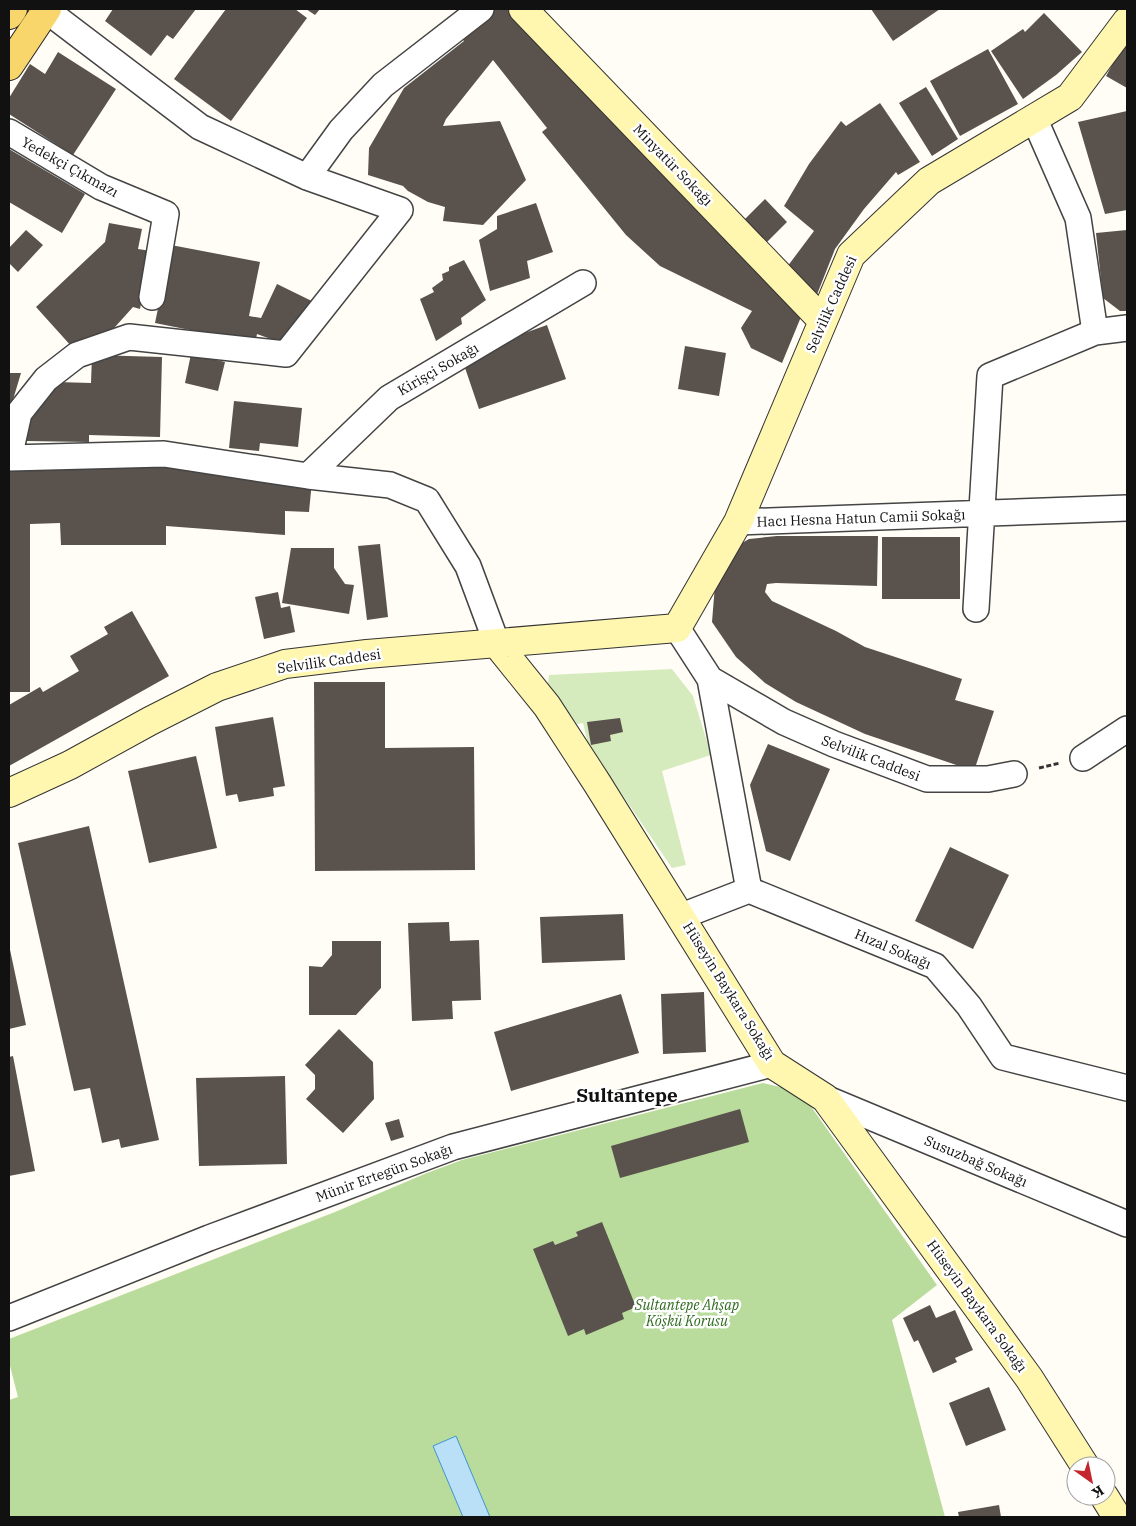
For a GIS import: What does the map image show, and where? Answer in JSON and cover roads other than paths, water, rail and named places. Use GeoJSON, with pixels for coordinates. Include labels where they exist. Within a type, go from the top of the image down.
{"type":"FeatureCollection","features":[{"type":"Feature","properties":{"kind":"main road"},"geometry":{"type":"LineString","coordinates":[[9,16],[13,9]]}},
{"type":"Feature","properties":{"kind":"main road"},"geometry":{"type":"LineString","coordinates":[[9,66],[47,9]]}},
{"type":"Feature","properties":{"kind":"street"},"geometry":{"type":"LineString","coordinates":[[47,9],[200,127],[307,177],[400,210],[286,354],[129,336],[77,355],[46,379],[18,413],[9,458],[164,454],[308,476],[390,485],[427,500],[468,566],[497,644]]}},
{"type":"Feature","properties":{"kind":"street"},"geometry":{"type":"LineString","coordinates":[[307,177],[341,130],[383,85],[482,9]]}},
{"type":"Feature","properties":{"kind":"street","name":"Minyatür Sokağı"},"geometry":{"type":"LineString","coordinates":[[523,9],[823,321]]}},
{"type":"Feature","properties":{"kind":"street","name":"Selvilik Caddesi"},"geometry":{"type":"LineString","coordinates":[[676,628],[738,522],[851,255],[929,181],[1070,97],[1127,21]]}},
{"type":"Feature","properties":{"kind":"street"},"geometry":{"type":"LineString","coordinates":[[1034,118],[1078,218],[1095,332]]}},
{"type":"Feature","properties":{"kind":"street","name":"Yedekçi Çıkmazı"},"geometry":{"type":"LineString","coordinates":[[9,132],[101,187],[166,214],[152,297]]}},
{"type":"Feature","properties":{"kind":"street","name":"Kirişçi Sokağı"},"geometry":{"type":"LineString","coordinates":[[308,476],[389,398],[583,283]]}},
{"type":"Feature","properties":{"kind":"street","name":"Hacı Hesna Hatun Camii Sokağı"},"geometry":{"type":"LineString","coordinates":[[976,609],[990,376],[1095,332],[1127,328]]}},
{"type":"Feature","properties":{"kind":"street","name":"Hacı Hesna Hatun Camii Sokağı"},"geometry":{"type":"LineString","coordinates":[[738,522],[1127,508]]}},
{"type":"Feature","properties":{"kind":"street","name":"Selvilik Caddesi"},"geometry":{"type":"LineString","coordinates":[[9,793],[70,765],[150,721],[217,688],[285,664],[368,654],[676,628]]}},
{"type":"Feature","properties":{"kind":"street","name":"Selvilik Caddesi"},"geometry":{"type":"LineString","coordinates":[[676,628],[710,679],[784,722],[834,744],[927,779],[988,779],[1014,774]]}},
{"type":"Feature","properties":{"kind":"street","name":"Hüseyin Baykara Sokağı"},"geometry":{"type":"LineString","coordinates":[[497,644],[547,706],[682,916],[772,1064],[825,1098],[1029,1378],[1079,1456]]}},
{"type":"Feature","properties":{"kind":"street"},"geometry":{"type":"LineString","coordinates":[[682,916],[749,890],[710,679]]}},
{"type":"Feature","properties":{"kind":"street"},"geometry":{"type":"LineString","coordinates":[[1083,758],[1127,729]]}},
{"type":"Feature","properties":{"kind":"street","name":"Hızal Sokağı"},"geometry":{"type":"LineString","coordinates":[[749,890],[935,966],[969,1006],[1003,1057],[1127,1088]]}},
{"type":"Feature","properties":{"kind":"street","name":"Münir Ertegün Sokağı"},"geometry":{"type":"LineString","coordinates":[[9,1318],[200,1242],[453,1147],[772,1064]]}},
{"type":"Feature","properties":{"kind":"street","name":"Susuzbağ Sokağı"},"geometry":{"type":"LineString","coordinates":[[825,1098],[1127,1224]]}},
{"type":"Feature","properties":{"kind":"street"},"geometry":{"type":"LineString","coordinates":[[1110,1506],[1117,1517]]}},
{"type":"Feature","properties":{"kind":"water"},"geometry":{"type":"Polygon","coordinates":[[[456,1436],[490,1517],[463,1517],[433,1446],[456,1436]]]}},
{"type":"Feature","properties":{"kind":"district","name":"Sultantepe"},"geometry":{"type":"Point","coordinates":[627,1095]}},
{"type":"Feature","properties":{"kind":"park label","name":"Sultantepe Ahşap Köşkü Korusu"},"geometry":{"type":"Point","coordinates":[687,1314]}}]}
